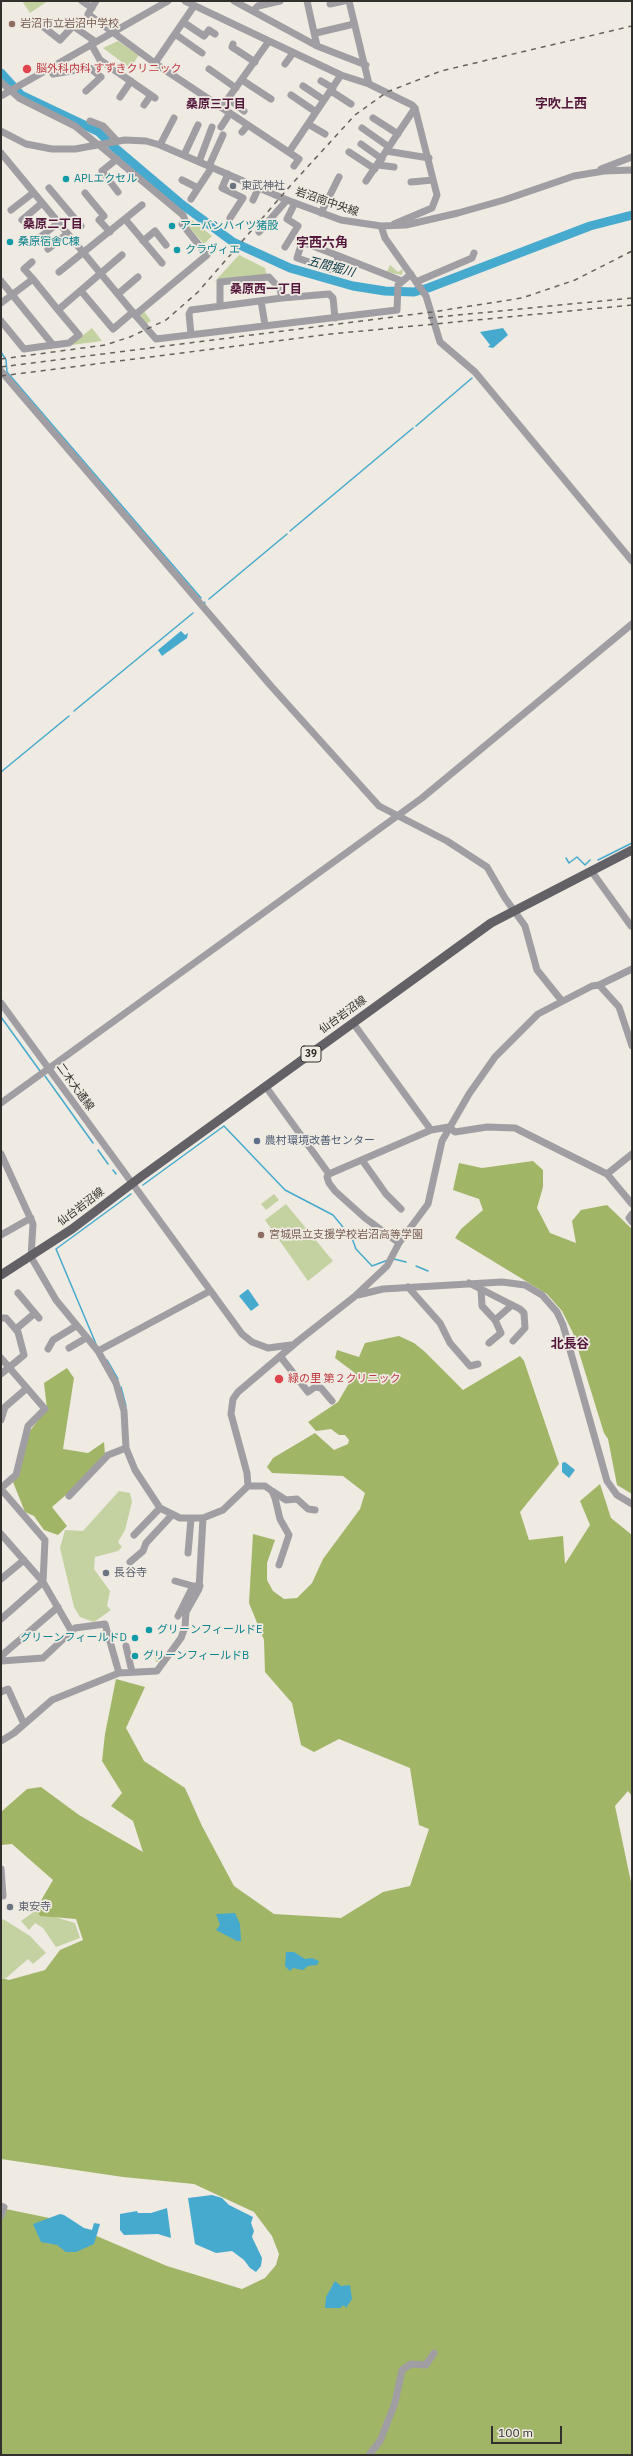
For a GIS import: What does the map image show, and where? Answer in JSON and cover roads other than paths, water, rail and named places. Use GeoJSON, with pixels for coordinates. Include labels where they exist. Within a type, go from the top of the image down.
{"type":"FeatureCollection","features":[{"type":"Feature","properties":{"kind":"main road","name":"仙台岩沼線"},"geometry":{"type":"LineString","coordinates":[[1,1275],[31,1257],[72,1229],[132,1183],[469,938],[515,910],[592,872],[632,850]]}},
{"type":"Feature","properties":{"kind":"street"},"geometry":{"type":"LineString","coordinates":[[82,1],[92,8]]}},
{"type":"Feature","properties":{"kind":"street"},"geometry":{"type":"LineString","coordinates":[[96,1],[88,14],[155,62],[299,159],[294,166]]}},
{"type":"Feature","properties":{"kind":"street"},"geometry":{"type":"LineString","coordinates":[[1,96],[168,1]]}},
{"type":"Feature","properties":{"kind":"street"},"geometry":{"type":"LineString","coordinates":[[185,1],[341,76],[369,84],[415,108],[429,158],[437,195],[432,208],[390,226]]}},
{"type":"Feature","properties":{"kind":"street"},"geometry":{"type":"LineString","coordinates":[[234,1],[317,46],[366,65]]}},
{"type":"Feature","properties":{"kind":"street"},"geometry":{"type":"LineString","coordinates":[[253,11],[258,6],[280,1]]}},
{"type":"Feature","properties":{"kind":"street"},"geometry":{"type":"LineString","coordinates":[[307,1],[316,33],[317,46]]}},
{"type":"Feature","properties":{"kind":"street"},"geometry":{"type":"LineString","coordinates":[[330,4],[344,1]]}},
{"type":"Feature","properties":{"kind":"street"},"geometry":{"type":"LineString","coordinates":[[349,1],[366,65],[369,84]]}},
{"type":"Feature","properties":{"kind":"street"},"geometry":{"type":"LineString","coordinates":[[155,62],[194,6]]}},
{"type":"Feature","properties":{"kind":"street"},"geometry":{"type":"LineString","coordinates":[[36,21],[60,40],[73,26],[94,43],[100,60],[153,97],[144,105]]}},
{"type":"Feature","properties":{"kind":"street"},"geometry":{"type":"LineString","coordinates":[[183,22],[204,36],[209,30],[215,34]]}},
{"type":"Feature","properties":{"kind":"street"},"geometry":{"type":"LineString","coordinates":[[316,33],[354,24]]}},
{"type":"Feature","properties":{"kind":"street"},"geometry":{"type":"LineString","coordinates":[[174,34],[202,53]]}},
{"type":"Feature","properties":{"kind":"street"},"geometry":{"type":"LineString","coordinates":[[222,107],[269,41]]}},
{"type":"Feature","properties":{"kind":"street"},"geometry":{"type":"LineString","coordinates":[[233,44],[232,47],[255,62]]}},
{"type":"Feature","properties":{"kind":"street"},"geometry":{"type":"LineString","coordinates":[[286,64],[293,52]]}},
{"type":"Feature","properties":{"kind":"street"},"geometry":{"type":"LineString","coordinates":[[49,68],[53,74],[90,68],[101,77],[86,91]]}},
{"type":"Feature","properties":{"kind":"street"},"geometry":{"type":"LineString","coordinates":[[209,69],[236,88]]}},
{"type":"Feature","properties":{"kind":"street"},"geometry":{"type":"LineString","coordinates":[[289,152],[341,76]]}},
{"type":"Feature","properties":{"kind":"street"},"geometry":{"type":"LineString","coordinates":[[242,80],[271,99]]}},
{"type":"Feature","properties":{"kind":"street"},"geometry":{"type":"LineString","coordinates":[[120,97],[131,81]]}},
{"type":"Feature","properties":{"kind":"street"},"geometry":{"type":"LineString","coordinates":[[321,81],[351,104]]}},
{"type":"Feature","properties":{"kind":"street"},"geometry":{"type":"LineString","coordinates":[[1,82],[9,91],[36,108],[75,126],[117,159],[183,215],[185,220],[182,224],[207,255],[134,314],[113,329],[81,291]]}},
{"type":"Feature","properties":{"kind":"street"},"geometry":{"type":"LineString","coordinates":[[303,86],[324,100]]}},
{"type":"Feature","properties":{"kind":"street"},"geometry":{"type":"LineString","coordinates":[[290,95],[316,112]]}},
{"type":"Feature","properties":{"kind":"street"},"geometry":{"type":"LineString","coordinates":[[229,98],[244,111]]}},
{"type":"Feature","properties":{"kind":"street"},"geometry":{"type":"LineString","coordinates":[[366,182],[415,108]]}},
{"type":"Feature","properties":{"kind":"street"},"geometry":{"type":"LineString","coordinates":[[221,127],[230,113]]}},
{"type":"Feature","properties":{"kind":"street"},"geometry":{"type":"LineString","coordinates":[[160,145],[174,118]]}},
{"type":"Feature","properties":{"kind":"street"},"geometry":{"type":"LineString","coordinates":[[373,118],[398,134]]}},
{"type":"Feature","properties":{"kind":"street"},"geometry":{"type":"LineString","coordinates":[[90,121],[103,126],[116,141]]}},
{"type":"Feature","properties":{"kind":"street"},"geometry":{"type":"LineString","coordinates":[[308,124],[325,134]]}},
{"type":"Feature","properties":{"kind":"street"},"geometry":{"type":"LineString","coordinates":[[184,155],[198,125]]}},
{"type":"Feature","properties":{"kind":"street"},"geometry":{"type":"LineString","coordinates":[[242,132],[248,125]]}},
{"type":"Feature","properties":{"kind":"street"},"geometry":{"type":"LineString","coordinates":[[199,162],[212,127]]}},
{"type":"Feature","properties":{"kind":"street"},"geometry":{"type":"LineString","coordinates":[[362,128],[388,149],[429,158]]}},
{"type":"Feature","properties":{"kind":"street"},"geometry":{"type":"LineString","coordinates":[[1,131],[15,139],[40,148],[62,149],[98,144]]}},
{"type":"Feature","properties":{"kind":"street"},"geometry":{"type":"LineString","coordinates":[[192,199],[210,166],[223,135]]}},
{"type":"Feature","properties":{"kind":"street","name":"岩沼南中央線"},"geometry":{"type":"LineString","coordinates":[[98,144],[135,140],[160,145],[287,200],[321,213],[360,225],[406,225],[458,213],[591,172],[632,170]]}},
{"type":"Feature","properties":{"kind":"street"},"geometry":{"type":"LineString","coordinates":[[361,144],[378,164]]}},
{"type":"Feature","properties":{"kind":"street"},"geometry":{"type":"LineString","coordinates":[[349,152],[378,164],[394,167]]}},
{"type":"Feature","properties":{"kind":"street"},"geometry":{"type":"LineString","coordinates":[[1,154],[156,339],[397,310],[400,283],[411,274]]}},
{"type":"Feature","properties":{"kind":"street"},"geometry":{"type":"LineString","coordinates":[[591,172],[632,157]]}},
{"type":"Feature","properties":{"kind":"street"},"geometry":{"type":"LineString","coordinates":[[117,159],[102,171],[118,192]]}},
{"type":"Feature","properties":{"kind":"street"},"geometry":{"type":"LineString","coordinates":[[228,174],[222,188],[243,198],[230,218]]}},
{"type":"Feature","properties":{"kind":"street"},"geometry":{"type":"LineString","coordinates":[[321,213],[339,177]]}},
{"type":"Feature","properties":{"kind":"street"},"geometry":{"type":"LineString","coordinates":[[182,180],[198,188]]}},
{"type":"Feature","properties":{"kind":"street"},"geometry":{"type":"LineString","coordinates":[[411,182],[433,180]]}},
{"type":"Feature","properties":{"kind":"street"},"geometry":{"type":"LineString","coordinates":[[253,200],[259,187]]}},
{"type":"Feature","properties":{"kind":"street"},"geometry":{"type":"LineString","coordinates":[[49,188],[81,226]]}},
{"type":"Feature","properties":{"kind":"street"},"geometry":{"type":"LineString","coordinates":[[11,210],[33,193]]}},
{"type":"Feature","properties":{"kind":"street"},"geometry":{"type":"LineString","coordinates":[[85,194],[104,216],[100,220],[110,232]]}},
{"type":"Feature","properties":{"kind":"street"},"geometry":{"type":"LineString","coordinates":[[259,232],[287,200]]}},
{"type":"Feature","properties":{"kind":"street"},"geometry":{"type":"LineString","coordinates":[[22,220],[42,203]]}},
{"type":"Feature","properties":{"kind":"street"},"geometry":{"type":"LineString","coordinates":[[285,247],[298,226],[287,219],[295,203]]}},
{"type":"Feature","properties":{"kind":"street"},"geometry":{"type":"LineString","coordinates":[[50,213],[62,204]]}},
{"type":"Feature","properties":{"kind":"street"},"geometry":{"type":"LineString","coordinates":[[59,272],[142,205]]}},
{"type":"Feature","properties":{"kind":"street"},"geometry":{"type":"LineString","coordinates":[[125,219],[162,263]]}},
{"type":"Feature","properties":{"kind":"street"},"geometry":{"type":"LineString","coordinates":[[34,242],[58,223]]}},
{"type":"Feature","properties":{"kind":"street"},"geometry":{"type":"LineString","coordinates":[[381,226],[385,238],[426,296],[440,342],[476,372],[632,561]]}},
{"type":"Feature","properties":{"kind":"street"},"geometry":{"type":"LineString","coordinates":[[143,241],[155,231],[166,244]]}},
{"type":"Feature","properties":{"kind":"street"},"geometry":{"type":"LineString","coordinates":[[48,249],[67,234]]}},
{"type":"Feature","properties":{"kind":"street"},"geometry":{"type":"LineString","coordinates":[[339,256],[333,270],[297,258],[302,242],[339,256],[400,283]]}},
{"type":"Feature","properties":{"kind":"street"},"geometry":{"type":"LineString","coordinates":[[417,283],[472,258],[474,253]]}},
{"type":"Feature","properties":{"kind":"street"},"geometry":{"type":"LineString","coordinates":[[58,310],[122,256]]}},
{"type":"Feature","properties":{"kind":"street"},"geometry":{"type":"LineString","coordinates":[[1,321],[24,349],[69,343],[80,335],[24,269],[32,262]]}},
{"type":"Feature","properties":{"kind":"street"},"geometry":{"type":"LineString","coordinates":[[118,294],[138,277]]}},
{"type":"Feature","properties":{"kind":"street"},"geometry":{"type":"LineString","coordinates":[[220,306],[220,282],[269,277],[280,289],[282,298]]}},
{"type":"Feature","properties":{"kind":"street"},"geometry":{"type":"LineString","coordinates":[[1,303],[33,279]]}},
{"type":"Feature","properties":{"kind":"street"},"geometry":{"type":"LineString","coordinates":[[1,281],[53,345]]}},
{"type":"Feature","properties":{"kind":"street"},"geometry":{"type":"LineString","coordinates":[[192,334],[190,311],[282,298],[329,294],[334,298],[335,318]]}},
{"type":"Feature","properties":{"kind":"street"},"geometry":{"type":"LineString","coordinates":[[261,301],[265,325]]}},
{"type":"Feature","properties":{"kind":"street"},"geometry":{"type":"LineString","coordinates":[[1,371],[271,686],[379,806],[448,841],[487,867],[505,898],[525,926],[537,970],[562,1001]]}},
{"type":"Feature","properties":{"kind":"street"},"geometry":{"type":"LineString","coordinates":[[1,1104],[446,779],[632,624]]}},
{"type":"Feature","properties":{"kind":"street"},"geometry":{"type":"LineString","coordinates":[[592,872],[631,926]]}},
{"type":"Feature","properties":{"kind":"street"},"geometry":{"type":"LineString","coordinates":[[248,1486],[247,1473],[231,1414],[231,1406],[238,1392],[298,1341],[354,1297],[387,1266],[399,1243],[428,1204],[442,1141],[449,1127],[495,1057],[538,1014],[592,986],[599,985],[632,969]]}},
{"type":"Feature","properties":{"kind":"street"},"geometry":{"type":"LineString","coordinates":[[599,985],[619,1007],[632,1046]]}},
{"type":"Feature","properties":{"kind":"street","name":"二木大通線"},"geometry":{"type":"LineString","coordinates":[[1,1003],[242,1334],[252,1342],[268,1348],[279,1348],[298,1341]]}},
{"type":"Feature","properties":{"kind":"street"},"geometry":{"type":"LineString","coordinates":[[352,1023],[431,1130]]}},
{"type":"Feature","properties":{"kind":"street"},"geometry":{"type":"LineString","coordinates":[[266,1087],[329,1174],[327,1177],[329,1183],[343,1200],[399,1243]]}},
{"type":"Feature","properties":{"kind":"street"},"geometry":{"type":"LineString","coordinates":[[329,1174],[431,1130],[449,1127],[455,1132],[487,1127],[515,1128],[607,1174],[632,1204]]}},
{"type":"Feature","properties":{"kind":"street"},"geometry":{"type":"LineString","coordinates":[[1,1154],[33,1224],[31,1257],[56,1300],[98,1351],[122,1396],[126,1448],[135,1470],[160,1508],[171,1516],[191,1519],[203,1518],[224,1510],[248,1486],[266,1486],[286,1500],[297,1499],[308,1509],[315,1510]]}},
{"type":"Feature","properties":{"kind":"street"},"geometry":{"type":"LineString","coordinates":[[607,1174],[632,1154]]}},
{"type":"Feature","properties":{"kind":"street"},"geometry":{"type":"LineString","coordinates":[[362,1160],[386,1194],[401,1209]]}},
{"type":"Feature","properties":{"kind":"street"},"geometry":{"type":"LineString","coordinates":[[632,1214],[629,1218],[632,1222]]}},
{"type":"Feature","properties":{"kind":"street"},"geometry":{"type":"LineString","coordinates":[[1,1235],[31,1218]]}},
{"type":"Feature","properties":{"kind":"street"},"geometry":{"type":"LineString","coordinates":[[354,1297],[374,1290],[468,1283],[519,1283],[538,1292],[554,1307],[563,1324],[607,1481],[617,1495],[632,1504]]}},
{"type":"Feature","properties":{"kind":"street"},"geometry":{"type":"LineString","coordinates":[[468,1283],[512,1305],[524,1313],[526,1320],[525,1328],[513,1341]]}},
{"type":"Feature","properties":{"kind":"street"},"geometry":{"type":"LineString","coordinates":[[408,1287],[440,1323],[450,1343],[470,1366],[478,1364]]}},
{"type":"Feature","properties":{"kind":"street"},"geometry":{"type":"LineString","coordinates":[[481,1289],[482,1306],[495,1320],[501,1333],[489,1343]]}},
{"type":"Feature","properties":{"kind":"street"},"geometry":{"type":"LineString","coordinates":[[98,1351],[210,1291]]}},
{"type":"Feature","properties":{"kind":"street"},"geometry":{"type":"LineString","coordinates":[[16,1329],[37,1316],[18,1293]]}},
{"type":"Feature","properties":{"kind":"street"},"geometry":{"type":"LineString","coordinates":[[495,1320],[512,1305]]}},
{"type":"Feature","properties":{"kind":"street"},"geometry":{"type":"LineString","coordinates":[[1,1318],[6,1318],[18,1332],[24,1355],[1,1374]]}},
{"type":"Feature","properties":{"kind":"street"},"geometry":{"type":"LineString","coordinates":[[48,1349],[54,1340],[76,1326]]}},
{"type":"Feature","properties":{"kind":"street"},"geometry":{"type":"LineString","coordinates":[[69,1348],[86,1338]]}},
{"type":"Feature","properties":{"kind":"street"},"geometry":{"type":"LineString","coordinates":[[280,1356],[308,1392],[315,1387],[321,1388],[332,1401]]}},
{"type":"Feature","properties":{"kind":"street"},"geometry":{"type":"LineString","coordinates":[[1,1358],[45,1409],[28,1426],[16,1474],[1,1489],[45,1540],[43,1582],[1,1619]]}},
{"type":"Feature","properties":{"kind":"street"},"geometry":{"type":"LineString","coordinates":[[1,1420],[5,1407],[27,1388]]}},
{"type":"Feature","properties":{"kind":"street"},"geometry":{"type":"LineString","coordinates":[[69,1496],[108,1455],[126,1448]]}},
{"type":"Feature","properties":{"kind":"street"},"geometry":{"type":"LineString","coordinates":[[272,1491],[280,1519],[288,1535],[279,1565]]}},
{"type":"Feature","properties":{"kind":"street"},"geometry":{"type":"LineString","coordinates":[[134,1535],[160,1508]]}},
{"type":"Feature","properties":{"kind":"street"},"geometry":{"type":"LineString","coordinates":[[130,1562],[143,1551],[146,1543],[171,1516]]}},
{"type":"Feature","properties":{"kind":"street"},"geometry":{"type":"LineString","coordinates":[[1,1741],[14,1733],[52,1700],[119,1673],[157,1671],[181,1638],[185,1627],[186,1612],[196,1586],[203,1518]]}},
{"type":"Feature","properties":{"kind":"street"},"geometry":{"type":"LineString","coordinates":[[188,1552],[191,1519]]}},
{"type":"Feature","properties":{"kind":"street"},"geometry":{"type":"LineString","coordinates":[[1,1534],[43,1582],[72,1632]]}},
{"type":"Feature","properties":{"kind":"street"},"geometry":{"type":"LineString","coordinates":[[1,1579],[24,1560]]}},
{"type":"Feature","properties":{"kind":"street"},"geometry":{"type":"LineString","coordinates":[[175,1581],[196,1586]]}},
{"type":"Feature","properties":{"kind":"street"},"geometry":{"type":"LineString","coordinates":[[178,1616],[196,1586]]}},
{"type":"Feature","properties":{"kind":"street"},"geometry":{"type":"LineString","coordinates":[[1,1656],[58,1607]]}},
{"type":"Feature","properties":{"kind":"street"},"geometry":{"type":"LineString","coordinates":[[1,1661],[43,1658],[75,1628],[105,1624],[119,1673]]}},
{"type":"Feature","properties":{"kind":"street"},"geometry":{"type":"LineString","coordinates":[[126,1646],[132,1672]]}},
{"type":"Feature","properties":{"kind":"street"},"geometry":{"type":"LineString","coordinates":[[1,1692],[8,1689],[24,1724]]}},
{"type":"Feature","properties":{"kind":"street"},"geometry":{"type":"LineString","coordinates":[[1,1869],[3,1896]]}},
{"type":"Feature","properties":{"kind":"street"},"geometry":{"type":"LineString","coordinates":[[1,2206],[4,2207],[1,2216]]}},
{"type":"Feature","properties":{"kind":"street"},"geometry":{"type":"LineString","coordinates":[[370,2455],[380,2441],[395,2403],[402,2370],[411,2364],[426,2365],[434,2353]]}},
{"type":"Feature","properties":{"kind":"water"},"geometry":{"type":"Polygon","coordinates":[[[503,328],[508,335],[493,348],[488,347],[490,345],[480,332],[503,328]]]}},
{"type":"Feature","properties":{"kind":"water"},"geometry":{"type":"Polygon","coordinates":[[[181,631],[185,635],[188,633],[187,638],[162,656],[158,650],[181,631]]]}},
{"type":"Feature","properties":{"kind":"water"},"geometry":{"type":"Polygon","coordinates":[[[248,1289],[259,1305],[251,1311],[239,1296],[248,1289]]]}},
{"type":"Feature","properties":{"kind":"water"},"geometry":{"type":"Polygon","coordinates":[[[565,1462],[575,1470],[569,1478],[562,1472],[562,1463],[565,1462]]]}},
{"type":"Feature","properties":{"kind":"water"},"geometry":{"type":"Polygon","coordinates":[[[235,1913],[240,1924],[241,1941],[237,1941],[216,1930],[220,1925],[216,1914],[235,1913]]]}},
{"type":"Feature","properties":{"kind":"water"},"geometry":{"type":"Polygon","coordinates":[[[286,1952],[294,1952],[305,1959],[312,1958],[319,1961],[317,1965],[308,1966],[303,1970],[293,1968],[290,1971],[285,1966],[286,1952]]]}},
{"type":"Feature","properties":{"kind":"water"},"geometry":{"type":"Polygon","coordinates":[[[212,2195],[222,2198],[229,2205],[253,2217],[251,2223],[254,2231],[252,2237],[262,2258],[261,2266],[256,2272],[232,2251],[216,2253],[195,2244],[188,2198],[212,2195]]]}},
{"type":"Feature","properties":{"kind":"water"},"geometry":{"type":"Polygon","coordinates":[[[167,2208],[171,2238],[158,2234],[124,2235],[120,2230],[120,2214],[137,2211],[138,2213],[151,2213],[167,2208]]]}},
{"type":"Feature","properties":{"kind":"water"},"geometry":{"type":"Polygon","coordinates":[[[60,2214],[84,2228],[92,2230],[94,2223],[100,2224],[94,2244],[76,2252],[66,2252],[57,2245],[41,2242],[33,2224],[60,2214]]]}},
{"type":"Feature","properties":{"kind":"water"},"geometry":{"type":"Polygon","coordinates":[[[335,2281],[341,2286],[350,2285],[352,2299],[346,2308],[344,2305],[340,2308],[325,2308],[326,2297],[335,2281]]]}},
{"type":"Feature","properties":{"kind":"waterway","name":"五間堀川"},"geometry":{"type":"LineString","coordinates":[[1,73],[21,95],[99,132],[115,148],[180,203],[233,242],[290,268],[353,286],[385,291],[414,292],[590,226],[632,215]]}},
{"type":"Feature","properties":{"kind":"waterway"},"geometry":{"type":"LineString","coordinates":[[1,352],[6,360],[7,372],[201,598]]}},
{"type":"Feature","properties":{"kind":"waterway"},"geometry":{"type":"LineString","coordinates":[[416,426],[472,378]]}},
{"type":"Feature","properties":{"kind":"waterway"},"geometry":{"type":"LineString","coordinates":[[290,531],[413,428]]}},
{"type":"Feature","properties":{"kind":"waterway"},"geometry":{"type":"LineString","coordinates":[[209,599],[287,534]]}},
{"type":"Feature","properties":{"kind":"waterway"},"geometry":{"type":"LineString","coordinates":[[74,711],[193,613]]}},
{"type":"Feature","properties":{"kind":"waterway"},"geometry":{"type":"LineString","coordinates":[[1,772],[69,716]]}},
{"type":"Feature","properties":{"kind":"waterway"},"geometry":{"type":"LineString","coordinates":[[598,860],[632,843]]}},
{"type":"Feature","properties":{"kind":"waterway"},"geometry":{"type":"LineString","coordinates":[[566,858],[569,863],[577,857],[585,865],[590,860]]}},
{"type":"Feature","properties":{"kind":"waterway"},"geometry":{"type":"LineString","coordinates":[[1,1017],[40,1071]]}},
{"type":"Feature","properties":{"kind":"waterway"},"geometry":{"type":"LineString","coordinates":[[45,1076],[93,1143]]}},
{"type":"Feature","properties":{"kind":"waterway"},"geometry":{"type":"LineString","coordinates":[[143,1185],[224,1126],[285,1190],[333,1215],[352,1238],[356,1249],[372,1266],[388,1260]]}},
{"type":"Feature","properties":{"kind":"waterway"},"geometry":{"type":"LineString","coordinates":[[98,1150],[108,1164]]}},
{"type":"Feature","properties":{"kind":"waterway"},"geometry":{"type":"LineString","coordinates":[[113,1170],[116,1174]]}},
{"type":"Feature","properties":{"kind":"waterway"},"geometry":{"type":"LineString","coordinates":[[96,1344],[56,1249],[131,1194]]}},
{"type":"Feature","properties":{"kind":"waterway"},"geometry":{"type":"LineString","coordinates":[[394,1259],[406,1262]]}},
{"type":"Feature","properties":{"kind":"waterway"},"geometry":{"type":"LineString","coordinates":[[416,1266],[428,1271]]}},
{"type":"Feature","properties":{"kind":"waterway"},"geometry":{"type":"LineString","coordinates":[[107,1360],[118,1379]]}},
{"type":"Feature","properties":{"kind":"waterway"},"geometry":{"type":"LineString","coordinates":[[121,1387],[126,1406]]}},
{"type":"Feature","properties":{"kind":"railway"},"geometry":{"type":"LineString","coordinates":[[1,359],[105,345],[130,337],[166,320],[198,292],[291,185],[355,115],[387,92],[441,71],[632,26]]}},
{"type":"Feature","properties":{"kind":"railway"},"geometry":{"type":"LineString","coordinates":[[1,367],[432,312],[522,298],[575,280],[632,251]]}},
{"type":"Feature","properties":{"kind":"railway"},"geometry":{"type":"LineString","coordinates":[[428,318],[632,298]]}},
{"type":"Feature","properties":{"kind":"railway"},"geometry":{"type":"LineString","coordinates":[[1,376],[331,334],[632,305]]}},
{"type":"Feature","properties":{"kind":"place","name":"岩沼市立岩沼中学校"},"geometry":{"type":"Point","coordinates":[12,24]}},
{"type":"Feature","properties":{"kind":"place","name":"脳外科内科 すずきクリニック"},"geometry":{"type":"Point","coordinates":[27,69]}},
{"type":"Feature","properties":{"kind":"place","name":"APLエクセル"},"geometry":{"type":"Point","coordinates":[66,179]}},
{"type":"Feature","properties":{"kind":"place","name":"東武神社"},"geometry":{"type":"Point","coordinates":[233,186]}},
{"type":"Feature","properties":{"kind":"place","name":"アーバンハイツ猪股"},"geometry":{"type":"Point","coordinates":[172,226]}},
{"type":"Feature","properties":{"kind":"place","name":"桑原宿舎C棟"},"geometry":{"type":"Point","coordinates":[10,242]}},
{"type":"Feature","properties":{"kind":"place","name":"クラヴィエ"},"geometry":{"type":"Point","coordinates":[177,250]}},
{"type":"Feature","properties":{"kind":"place","name":"農村環境改善センター"},"geometry":{"type":"Point","coordinates":[257,1141]}},
{"type":"Feature","properties":{"kind":"place","name":"宮城県立支援学校岩沼高等学園"},"geometry":{"type":"Point","coordinates":[261,1235]}},
{"type":"Feature","properties":{"kind":"place","name":"緑の里 第２クリニック"},"geometry":{"type":"Point","coordinates":[279,1379]}},
{"type":"Feature","properties":{"kind":"place","name":"長谷寺"},"geometry":{"type":"Point","coordinates":[106,1573]}},
{"type":"Feature","properties":{"kind":"place","name":"グリーンフィールドE"},"geometry":{"type":"Point","coordinates":[149,1630]}},
{"type":"Feature","properties":{"kind":"place","name":"グリーンフィールドD"},"geometry":{"type":"Point","coordinates":[135,1638]}},
{"type":"Feature","properties":{"kind":"place","name":"グリーンフィールドB"},"geometry":{"type":"Point","coordinates":[135,1656]}},
{"type":"Feature","properties":{"kind":"place","name":"東安寺"},"geometry":{"type":"Point","coordinates":[10,1907]}},
{"type":"Feature","properties":{"kind":"district","name":"字吹上西"},"geometry":{"type":"Point","coordinates":[561,104]}},
{"type":"Feature","properties":{"kind":"district","name":"桑原三丁目"},"geometry":{"type":"Point","coordinates":[216,105]}},
{"type":"Feature","properties":{"kind":"district","name":"桑原二丁目"},"geometry":{"type":"Point","coordinates":[53,225]}},
{"type":"Feature","properties":{"kind":"district","name":"字西六角"},"geometry":{"type":"Point","coordinates":[322,243]}},
{"type":"Feature","properties":{"kind":"district","name":"桑原西一丁目"},"geometry":{"type":"Point","coordinates":[266,290]}},
{"type":"Feature","properties":{"kind":"district","name":"北長谷"},"geometry":{"type":"Point","coordinates":[570,1344]}}]}
